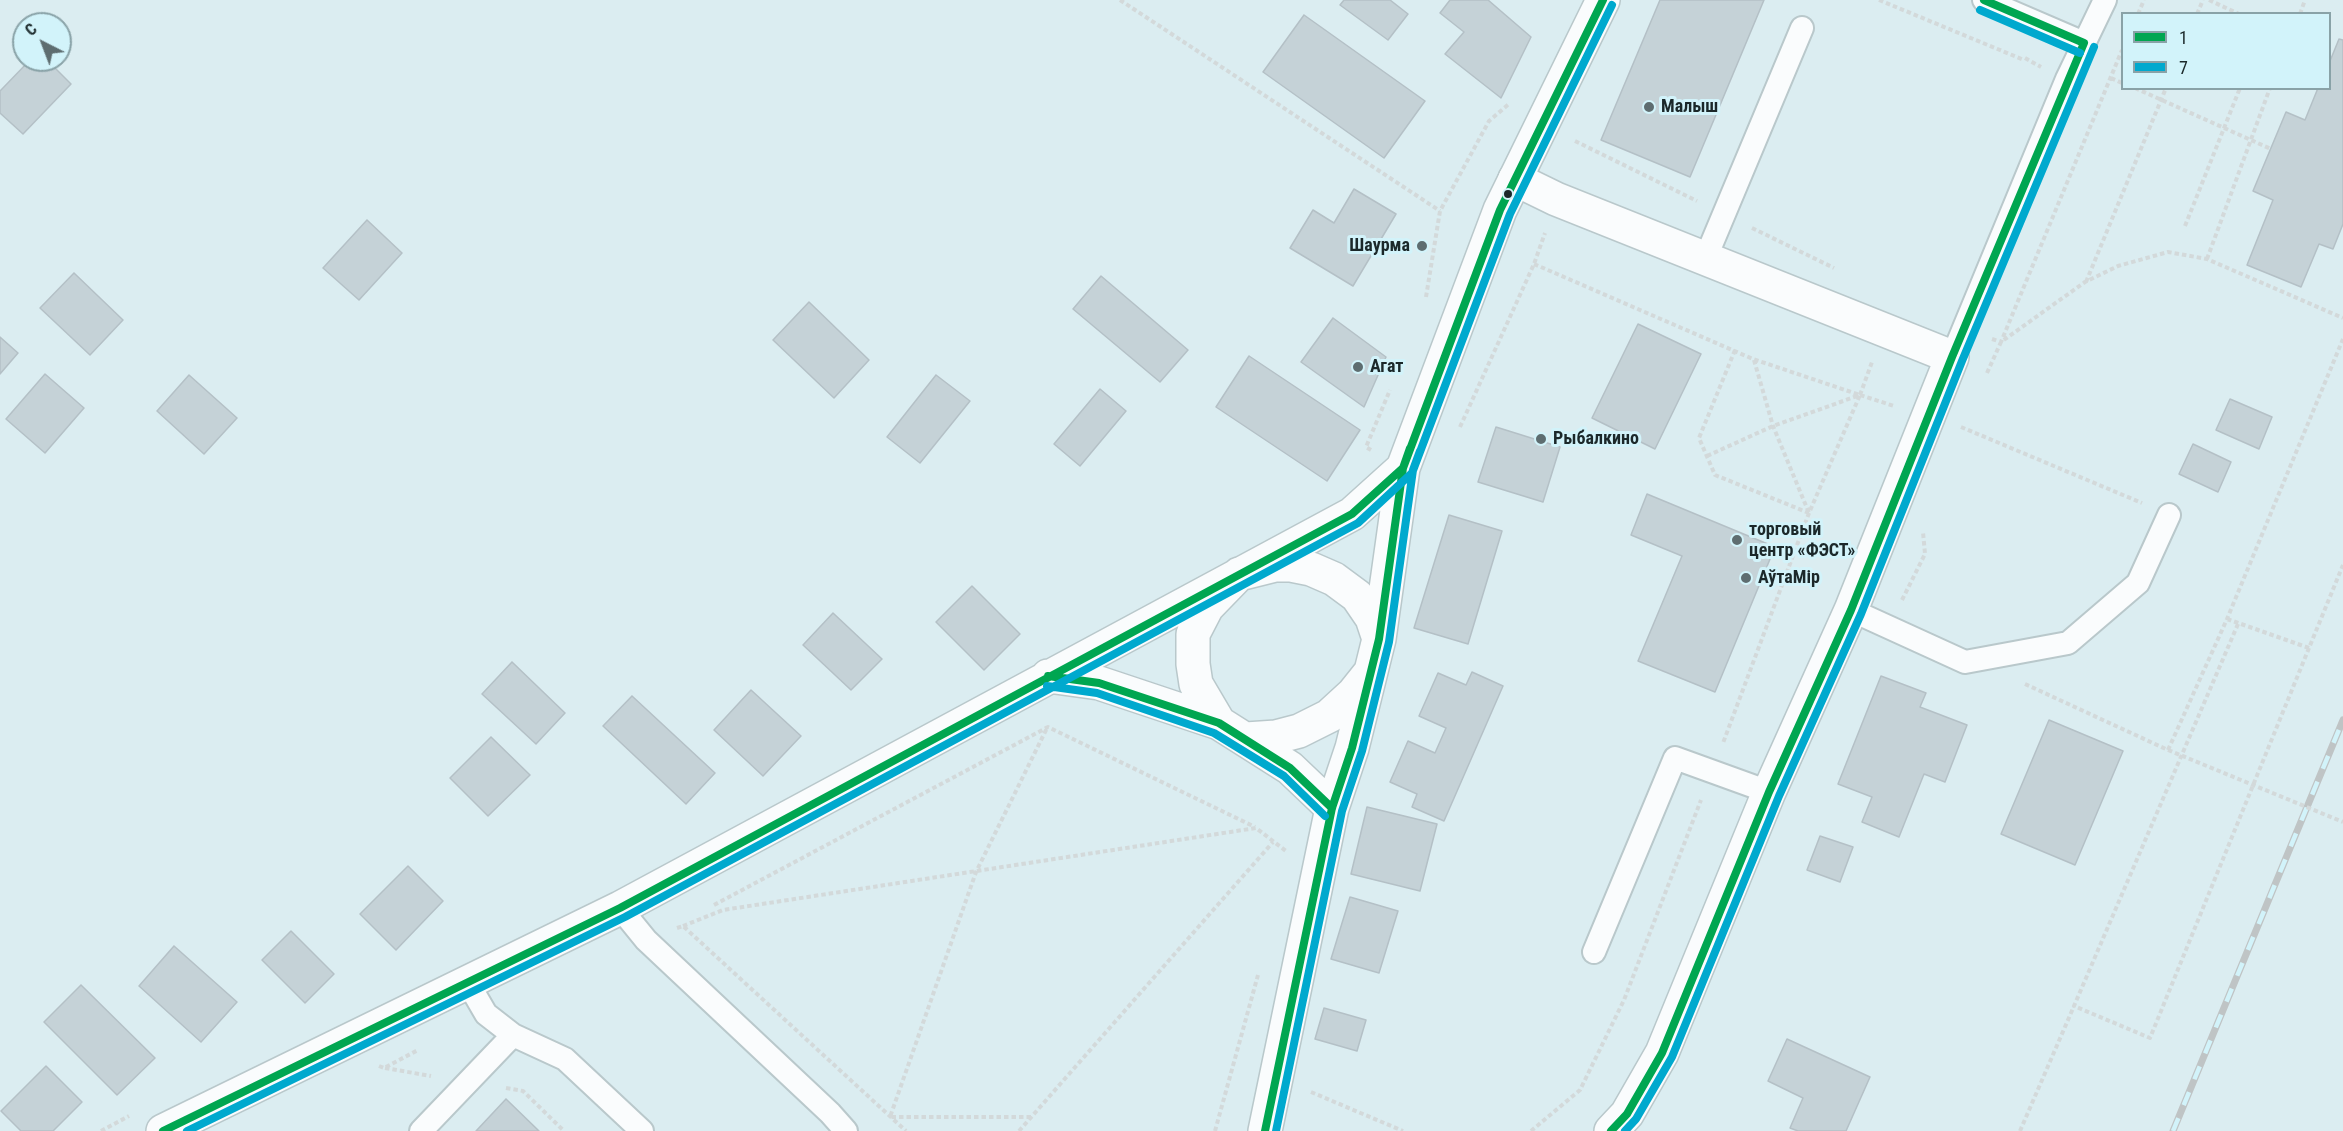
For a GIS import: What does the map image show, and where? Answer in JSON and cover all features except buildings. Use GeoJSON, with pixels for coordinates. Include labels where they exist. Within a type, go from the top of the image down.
{"type":"FeatureCollection","features":[{"type":"Feature","properties":{"kind":"street"},"geometry":{"type":"LineString","coordinates":[[1264,1131],[1332,808],[1372,671],[1379,639],[1403,468],[1500,210],[1603,0]]}},
{"type":"Feature","properties":{"kind":"street"},"geometry":{"type":"LineString","coordinates":[[1515,179],[1556,199],[1952,357],[1851,610],[1769,792],[1662,1053],[1627,1113],[1611,1131]]}},
{"type":"Feature","properties":{"kind":"street"},"geometry":{"type":"LineString","coordinates":[[163,1131],[620,908],[1352,514],[1403,468]]}},
{"type":"Feature","properties":{"kind":"street"},"geometry":{"type":"LineString","coordinates":[[1332,808],[1290,768],[1232,731],[1196,684],[1193,634],[1207,607],[1239,574],[1275,565],[1291,565],[1311,569],[1334,579],[1357,596],[1372,618],[1379,639]]}},
{"type":"Feature","properties":{"kind":"street"},"geometry":{"type":"LineString","coordinates":[[1048,676],[1099,683],[1232,731],[1276,737],[1299,731],[1329,716],[1353,694],[1372,671]]}},
{"type":"Feature","properties":{"kind":"lane"},"geometry":{"type":"LineString","coordinates":[[1984,0],[2084,43]]}},
{"type":"Feature","properties":{"kind":"lane"},"geometry":{"type":"LineString","coordinates":[[1952,357],[2084,43],[2105,0]]}},
{"type":"Feature","properties":{"kind":"lane"},"geometry":{"type":"LineString","coordinates":[[1706,257],[1802,28]]}},
{"type":"Feature","properties":{"kind":"lane"},"geometry":{"type":"LineString","coordinates":[[1851,610],[1965,662],[2068,643],[2138,583],[2169,515]]}},
{"type":"Feature","properties":{"kind":"lane"},"geometry":{"type":"LineString","coordinates":[[1594,952],[1675,758],[1769,792]]}},
{"type":"Feature","properties":{"kind":"lane"},"geometry":{"type":"LineString","coordinates":[[620,908],[646,940],[830,1113],[846,1131]]}},
{"type":"Feature","properties":{"kind":"lane"},"geometry":{"type":"LineString","coordinates":[[468,983],[486,1014],[513,1035],[565,1059],[642,1131]]}},
{"type":"Feature","properties":{"kind":"lane"},"geometry":{"type":"LineString","coordinates":[[421,1131],[513,1035]]}},
{"type":"Feature","properties":{"kind":"path"},"geometry":{"type":"LineString","coordinates":[[1120,0],[1440,211]]}},
{"type":"Feature","properties":{"kind":"path"},"geometry":{"type":"LineString","coordinates":[[1879,0],[2024,60]]}},
{"type":"Feature","properties":{"kind":"path"},"geometry":{"type":"LineString","coordinates":[[2209,0],[2235,12]]}},
{"type":"Feature","properties":{"kind":"path"},"geometry":{"type":"LineString","coordinates":[[2111,78],[2121,83]]}},
{"type":"Feature","properties":{"kind":"path"},"geometry":{"type":"LineString","coordinates":[[2139,90],[2271,149]]}},
{"type":"Feature","properties":{"kind":"path"},"geometry":{"type":"LineString","coordinates":[[2085,282],[2165,90]]}},
{"type":"Feature","properties":{"kind":"path"},"geometry":{"type":"LineString","coordinates":[[2185,226],[2239,90]]}},
{"type":"Feature","properties":{"kind":"path"},"geometry":{"type":"LineString","coordinates":[[2207,258],[2269,90]]}},
{"type":"Feature","properties":{"kind":"path"},"geometry":{"type":"LineString","coordinates":[[1987,374],[2001,342],[2085,282],[2118,266],[2168,252],[2207,258],[2343,318]]}},
{"type":"Feature","properties":{"kind":"path"},"geometry":{"type":"LineString","coordinates":[[1534,264],[1754,359],[1860,395]]}},
{"type":"Feature","properties":{"kind":"path"},"geometry":{"type":"LineString","coordinates":[[2168,750],[2227,619],[2343,339]]}},
{"type":"Feature","properties":{"kind":"path"},"geometry":{"type":"LineString","coordinates":[[1735,350],[1699,438],[1707,456],[1716,475],[1809,513]]}},
{"type":"Feature","properties":{"kind":"path"},"geometry":{"type":"LineString","coordinates":[[1754,359],[1773,426],[1809,513]]}},
{"type":"Feature","properties":{"kind":"path"},"geometry":{"type":"LineString","coordinates":[[1707,456],[1773,426],[1860,395]]}},
{"type":"Feature","properties":{"kind":"path"},"geometry":{"type":"LineString","coordinates":[[1531,1131],[1580,1090],[1624,1000],[1809,513],[1860,395]]}},
{"type":"Feature","properties":{"kind":"path"},"geometry":{"type":"LineString","coordinates":[[1958,438],[1968,417]]}},
{"type":"Feature","properties":{"kind":"path"},"geometry":{"type":"LineString","coordinates":[[1963,428],[2169,515]]}},
{"type":"Feature","properties":{"kind":"path"},"geometry":{"type":"LineString","coordinates":[[1900,603],[1925,554],[1923,521]]}},
{"type":"Feature","properties":{"kind":"path"},"geometry":{"type":"LineString","coordinates":[[2074,1006],[2150,1038],[2343,565]]}},
{"type":"Feature","properties":{"kind":"path"},"geometry":{"type":"LineString","coordinates":[[2227,619],[2309,648]]}},
{"type":"Feature","properties":{"kind":"path"},"geometry":{"type":"LineString","coordinates":[[2020,1131],[2238,624]]}},
{"type":"Feature","properties":{"kind":"path"},"geometry":{"type":"LineString","coordinates":[[1985,659],[2018,680],[2168,750],[2343,822]]}},
{"type":"Feature","properties":{"kind":"path"},"geometry":{"type":"LineString","coordinates":[[1048,727],[1256,828],[1288,852],[1286,862]]}},
{"type":"Feature","properties":{"kind":"path"},"geometry":{"type":"LineString","coordinates":[[890,1117],[976,872],[1048,727]]}},
{"type":"Feature","properties":{"kind":"path"},"geometry":{"type":"LineString","coordinates":[[714,905],[1048,727]]}},
{"type":"Feature","properties":{"kind":"path"},"geometry":{"type":"LineString","coordinates":[[646,940],[723,910],[1256,828]]}},
{"type":"Feature","properties":{"kind":"path"},"geometry":{"type":"LineString","coordinates":[[1019,1131],[1273,842]]}},
{"type":"Feature","properties":{"kind":"path"},"geometry":{"type":"LineString","coordinates":[[682,926],[906,1131]]}},
{"type":"Feature","properties":{"kind":"path"},"geometry":{"type":"LineString","coordinates":[[351,1041],[365,1063],[384,1068],[425,1046]]}},
{"type":"Feature","properties":{"kind":"path"},"geometry":{"type":"LineString","coordinates":[[1302,1088],[1403,1131]]}},
{"type":"Feature","properties":{"kind":"path"},"geometry":{"type":"LineString","coordinates":[[890,1117],[1031,1117]]}},
{"type":"Feature","properties":{"kind":"railway"},"geometry":{"type":"LineString","coordinates":[[2173,1131],[2343,720]]}},
{"type":"Feature","properties":{"kind":"transit line","name":"1"},"geometry":{"type":"LineString","coordinates":[[163,1131],[620,908],[1352,514],[1403,468],[1500,210],[1603,0]]}},
{"type":"Feature","properties":{"kind":"transit line","name":"1"},"geometry":{"type":"LineString","coordinates":[[1984,0],[2084,43]]}},
{"type":"Feature","properties":{"kind":"transit line","name":"7"},"geometry":{"type":"LineString","coordinates":[[187,1131],[625,917],[1358,523],[1412,473],[1510,214],[1612,5]]}},
{"type":"Feature","properties":{"kind":"transit line","name":"7"},"geometry":{"type":"LineString","coordinates":[[1980,10],[2080,53]]}},
{"type":"Feature","properties":{"kind":"transit line","name":"1"},"geometry":{"type":"LineString","coordinates":[[1611,1131],[1627,1114],[1662,1053],[1769,792],[1851,610],[1952,357],[2084,43]]}},
{"type":"Feature","properties":{"kind":"transit line","name":"7"},"geometry":{"type":"LineString","coordinates":[[1625,1131],[1636,1119],[1672,1057],[1779,796],[1861,614],[1962,361],[2094,47]]}},
{"type":"Feature","properties":{"kind":"transit line","name":"1"},"geometry":{"type":"LineString","coordinates":[[1265,1131],[1332,808],[1352,748],[1379,639],[1403,468],[1410,448]]}},
{"type":"Feature","properties":{"kind":"transit line","name":"7"},"geometry":{"type":"LineString","coordinates":[[1276,1131],[1342,811],[1362,751],[1389,642],[1413,470],[1420,451]]}},
{"type":"Feature","properties":{"kind":"transit line","name":"1"},"geometry":{"type":"LineString","coordinates":[[1048,676],[1099,683],[1219,723],[1290,768],[1332,808]]}},
{"type":"Feature","properties":{"kind":"transit line","name":"7"},"geometry":{"type":"LineString","coordinates":[[1047,686],[1097,693],[1214,733],[1284,776],[1325,816]]}},
{"type":"Feature","properties":{"kind":"place","name":"Малыш"},"geometry":{"type":"Point","coordinates":[1649,107]}},
{"type":"Feature","properties":{"kind":"place","name":"Шаурма"},"geometry":{"type":"Point","coordinates":[1422,246]}},
{"type":"Feature","properties":{"kind":"place","name":"Агат"},"geometry":{"type":"Point","coordinates":[1358,367]}},
{"type":"Feature","properties":{"kind":"place","name":"Рыбалкино"},"geometry":{"type":"Point","coordinates":[1541,439]}},
{"type":"Feature","properties":{"kind":"place","name":"торговый центр «ФЭСТ»"},"geometry":{"type":"Point","coordinates":[1737,540]}},
{"type":"Feature","properties":{"kind":"place","name":"АўтаМір"},"geometry":{"type":"Point","coordinates":[1746,578]}}]}
